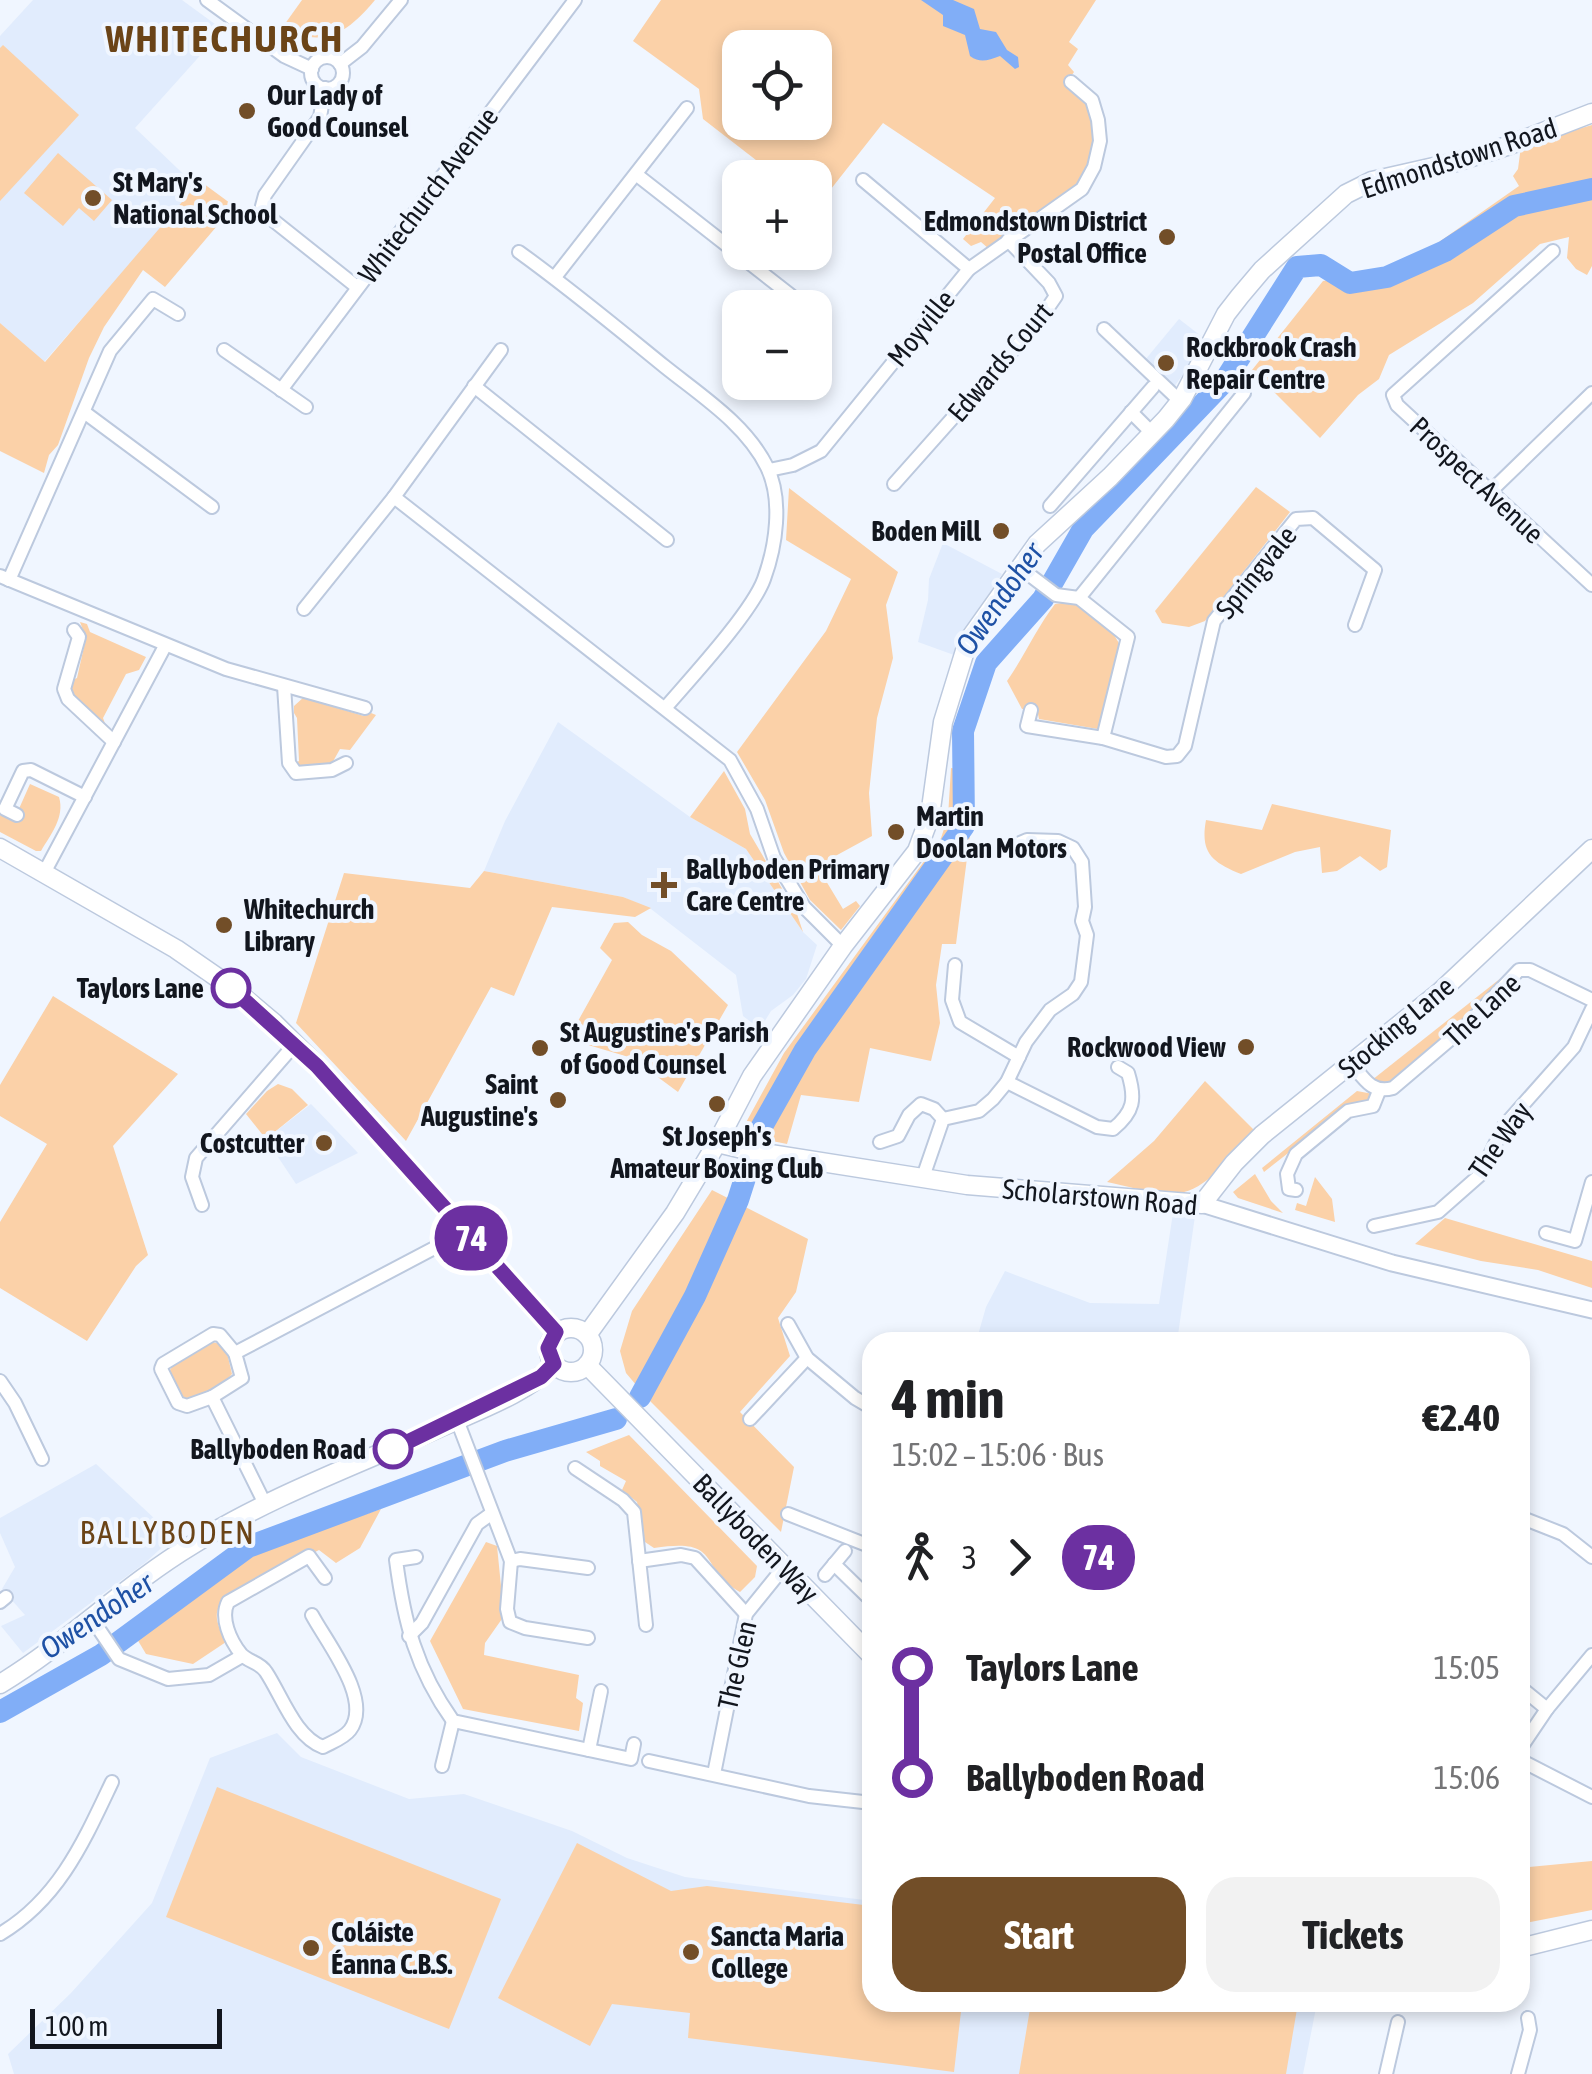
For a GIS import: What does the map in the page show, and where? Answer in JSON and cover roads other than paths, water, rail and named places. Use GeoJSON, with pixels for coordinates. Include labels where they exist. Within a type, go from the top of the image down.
{"type":"FeatureCollection","features":[{"type":"Feature","properties":{"kind":"main road","name":"Edmondstown Road"},"geometry":{"type":"LineString","coordinates":[[717,1143],[752,1076],[843,946],[909,862],[924,835],[944,722],[968,641],[1036,544],[1153,434],[1180,401],[1226,314],[1262,270],[1346,194],[1372,181],[1508,146],[1592,113]]}},
{"type":"Feature","properties":{"kind":"main road"},"geometry":{"type":"LineString","coordinates":[[0,848],[176,949],[231,988],[295,1044],[556,1332]]}},
{"type":"Feature","properties":{"kind":"main road","name":"Stocking Lane"},"geometry":{"type":"LineString","coordinates":[[1202,1204],[1262,1136],[1440,992],[1592,849]]}},
{"type":"Feature","properties":{"kind":"main road"},"geometry":{"type":"LineString","coordinates":[[587,1334],[650,1251],[717,1143]]}},
{"type":"Feature","properties":{"kind":"main road","name":"Scholarstown Road"},"geometry":{"type":"LineString","coordinates":[[717,1143],[1000,1188],[1202,1204]]}},
{"type":"Feature","properties":{"kind":"main road"},"geometry":{"type":"LineString","coordinates":[[571,1327],[587,1334],[593,1348],[586,1365],[568,1372],[554,1364],[548,1348],[556,1332],[571,1327]]}},
{"type":"Feature","properties":{"kind":"main road"},"geometry":{"type":"LineString","coordinates":[[1,1680],[191,1545],[310,1483],[457,1420],[541,1377],[554,1364]]}},
{"type":"Feature","properties":{"kind":"main road","name":"Ballyboden Way"},"geometry":{"type":"LineString","coordinates":[[586,1365],[862,1646]]}},
{"type":"Feature","properties":{"kind":"main road"},"geometry":{"type":"LineString","coordinates":[[1530,1946],[1592,1930]]}},
{"type":"Feature","properties":{"kind":"street"},"geometry":{"type":"LineString","coordinates":[[208,0],[284,56],[312,70]]}},
{"type":"Feature","properties":{"kind":"street"},"geometry":{"type":"LineString","coordinates":[[340,64],[362,47],[402,0]]}},
{"type":"Feature","properties":{"kind":"street","name":"Whitechurch Avenue"},"geometry":{"type":"LineString","coordinates":[[281,390],[575,0]]}},
{"type":"Feature","properties":{"kind":"street"},"geometry":{"type":"LineString","coordinates":[[326,57],[340,64],[339,83],[325,88],[316,84],[312,70],[317,61],[326,57]]}},
{"type":"Feature","properties":{"kind":"street"},"geometry":{"type":"LineString","coordinates":[[969,269],[1082,189],[1094,167],[1100,140],[1092,100],[1071,82]]}},
{"type":"Feature","properties":{"kind":"street"},"geometry":{"type":"LineString","coordinates":[[325,88],[320,117],[265,195],[262,206],[269,217],[357,287]]}},
{"type":"Feature","properties":{"kind":"street"},"geometry":{"type":"LineString","coordinates":[[555,277],[687,108]]}},
{"type":"Feature","properties":{"kind":"street"},"geometry":{"type":"LineString","coordinates":[[637,175],[785,290]]}},
{"type":"Feature","properties":{"kind":"street","name":"Moyville"},"geometry":{"type":"LineString","coordinates":[[769,470],[793,465],[821,450],[969,269],[863,180]]}},
{"type":"Feature","properties":{"kind":"street","name":"Edwards Court"},"geometry":{"type":"LineString","coordinates":[[894,484],[1038,322],[1056,296],[1050,283],[1008,240]]}},
{"type":"Feature","properties":{"kind":"street","name":"Prospect Avenue"},"geometry":{"type":"LineString","coordinates":[[1552,251],[1393,395],[1396,405],[1592,585]]}},
{"type":"Feature","properties":{"kind":"street"},"geometry":{"type":"LineString","coordinates":[[519,252],[726,417],[756,449],[769,470],[776,532],[763,583],[666,707]]}},
{"type":"Feature","properties":{"kind":"street"},"geometry":{"type":"LineString","coordinates":[[178,314],[153,299],[110,351],[4,578],[226,669],[366,708]]}},
{"type":"Feature","properties":{"kind":"street"},"geometry":{"type":"LineString","coordinates":[[1104,329],[1180,401]]}},
{"type":"Feature","properties":{"kind":"street"},"geometry":{"type":"LineString","coordinates":[[224,350],[306,407]]}},
{"type":"Feature","properties":{"kind":"street"},"geometry":{"type":"LineString","coordinates":[[304,609],[394,497],[501,350]]}},
{"type":"Feature","properties":{"kind":"street"},"geometry":{"type":"LineString","coordinates":[[1080,598],[1244,393],[1239,380]]}},
{"type":"Feature","properties":{"kind":"street"},"geometry":{"type":"LineString","coordinates":[[474,386],[668,540]]}},
{"type":"Feature","properties":{"kind":"street"},"geometry":{"type":"LineString","coordinates":[[1050,506],[1153,387]]}},
{"type":"Feature","properties":{"kind":"street"},"geometry":{"type":"LineString","coordinates":[[1492,490],[1592,393]]}},
{"type":"Feature","properties":{"kind":"street"},"geometry":{"type":"LineString","coordinates":[[84,412],[212,507]]}},
{"type":"Feature","properties":{"kind":"street"},"geometry":{"type":"LineString","coordinates":[[1130,412],[1153,434]]}},
{"type":"Feature","properties":{"kind":"street"},"geometry":{"type":"LineString","coordinates":[[394,497],[730,760],[757,809],[774,858],[804,907],[843,946]]}},
{"type":"Feature","properties":{"kind":"street","name":"Springvale"},"geometry":{"type":"LineString","coordinates":[[1031,710],[1027,726],[1103,738],[1166,757],[1177,756],[1184,746],[1214,622],[1296,519],[1313,518],[1375,570],[1355,625]]}},
{"type":"Feature","properties":{"kind":"street"},"geometry":{"type":"LineString","coordinates":[[1019,567],[1056,595],[1080,598],[1128,636],[1103,738]]}},
{"type":"Feature","properties":{"kind":"street"},"geometry":{"type":"LineString","coordinates":[[74,630],[79,637],[64,689],[68,699],[114,742]]}},
{"type":"Feature","properties":{"kind":"street"},"geometry":{"type":"LineString","coordinates":[[44,873],[164,646]]}},
{"type":"Feature","properties":{"kind":"street"},"geometry":{"type":"LineString","coordinates":[[284,686],[289,763],[296,774],[332,770],[346,763]]}},
{"type":"Feature","properties":{"kind":"street"},"geometry":{"type":"LineString","coordinates":[[17,815],[4,809],[22,771],[31,770],[85,797]]}},
{"type":"Feature","properties":{"kind":"street"},"geometry":{"type":"LineString","coordinates":[[944,1119],[979,1112],[1007,1082],[1018,1057],[1050,1010],[1073,994],[1080,982],[1087,935],[1082,921],[1082,862],[1073,848],[1058,841],[1028,840],[1011,847]]}},
{"type":"Feature","properties":{"kind":"street"},"geometry":{"type":"LineString","coordinates":[[955,965],[952,1000],[960,1022],[1018,1057]]}},
{"type":"Feature","properties":{"kind":"street","name":"The Lane"},"geometry":{"type":"LineString","coordinates":[[1296,1190],[1290,1189],[1287,1174],[1296,1154],[1348,1111],[1374,1106],[1380,1091],[1393,1088],[1466,1026],[1519,970],[1530,970],[1592,1000]]}},
{"type":"Feature","properties":{"kind":"street","name":"The Way"},"geometry":{"type":"LineString","coordinates":[[1374,1226],[1438,1212],[1480,1176],[1504,1126],[1574,1047],[1592,1009]]}},
{"type":"Feature","properties":{"kind":"street"},"geometry":{"type":"LineString","coordinates":[[202,1205],[192,1178],[196,1158],[295,1044]]}},
{"type":"Feature","properties":{"kind":"street"},"geometry":{"type":"LineString","coordinates":[[1352,1064],[1370,1086],[1380,1091]]}},
{"type":"Feature","properties":{"kind":"street"},"geometry":{"type":"LineString","coordinates":[[1007,1082],[1097,1128],[1113,1130],[1128,1117],[1132,1106],[1128,1072],[1118,1066]]}},
{"type":"Feature","properties":{"kind":"street"},"geometry":{"type":"LineString","coordinates":[[880,1142],[898,1136],[909,1115],[922,1104],[934,1108],[944,1119]]}},
{"type":"Feature","properties":{"kind":"street"},"geometry":{"type":"LineString","coordinates":[[923,1177],[944,1119]]}},
{"type":"Feature","properties":{"kind":"street"},"geometry":{"type":"LineString","coordinates":[[1546,1233],[1575,1241],[1592,1182]]}},
{"type":"Feature","properties":{"kind":"street","name":"Scholarstown Road"},"geometry":{"type":"LineString","coordinates":[[1202,1204],[1392,1263],[1592,1310]]}},
{"type":"Feature","properties":{"kind":"street"},"geometry":{"type":"LineString","coordinates":[[234,1353],[468,1234]]}},
{"type":"Feature","properties":{"kind":"street"},"geometry":{"type":"LineString","coordinates":[[788,1324],[807,1358],[862,1402]]}},
{"type":"Feature","properties":{"kind":"street"},"geometry":{"type":"LineString","coordinates":[[213,1334],[220,1336],[234,1353],[242,1378],[212,1397],[187,1406],[178,1403],[161,1369],[162,1364],[213,1334]]}},
{"type":"Feature","properties":{"kind":"street"},"geometry":{"type":"LineString","coordinates":[[750,1419],[807,1358]]}},
{"type":"Feature","properties":{"kind":"street"},"geometry":{"type":"LineString","coordinates":[[0,1381],[42,1459]]}},
{"type":"Feature","properties":{"kind":"street"},"geometry":{"type":"LineString","coordinates":[[212,1397],[266,1506]]}},
{"type":"Feature","properties":{"kind":"street"},"geometry":{"type":"LineString","coordinates":[[457,1420],[511,1562],[510,1622],[588,1638]]}},
{"type":"Feature","properties":{"kind":"street"},"geometry":{"type":"LineString","coordinates":[[575,1468],[634,1512],[646,1625]]}},
{"type":"Feature","properties":{"kind":"street"},"geometry":{"type":"LineString","coordinates":[[409,1636],[422,1623],[477,1524],[490,1514]]}},
{"type":"Feature","properties":{"kind":"street"},"geometry":{"type":"LineString","coordinates":[[788,1514],[862,1543]]}},
{"type":"Feature","properties":{"kind":"street"},"geometry":{"type":"LineString","coordinates":[[1530,1521],[1563,1534],[1592,1557]]}},
{"type":"Feature","properties":{"kind":"street"},"geometry":{"type":"LineString","coordinates":[[845,1551],[830,1569],[862,1593]]}},
{"type":"Feature","properties":{"kind":"street"},"geometry":{"type":"LineString","coordinates":[[640,1561],[682,1554],[695,1558],[746,1614]]}},
{"type":"Feature","properties":{"kind":"street"},"geometry":{"type":"LineString","coordinates":[[312,1615],[358,1696],[350,1729],[323,1747],[311,1742],[263,1666],[242,1656],[224,1622],[224,1610],[228,1602],[309,1556],[325,1578]]}},
{"type":"Feature","properties":{"kind":"street"},"geometry":{"type":"LineString","coordinates":[[416,1557],[396,1560],[409,1636],[453,1721],[442,1766]]}},
{"type":"Feature","properties":{"kind":"street"},"geometry":{"type":"LineString","coordinates":[[511,1562],[520,1559],[588,1568]]}},
{"type":"Feature","properties":{"kind":"street","name":"The Glen"},"geometry":{"type":"LineString","coordinates":[[714,1774],[746,1614],[784,1567]]}},
{"type":"Feature","properties":{"kind":"street"},"geometry":{"type":"LineString","coordinates":[[92,1619],[119,1659],[168,1679],[209,1676],[242,1656]]}},
{"type":"Feature","properties":{"kind":"street"},"geometry":{"type":"LineString","coordinates":[[1530,1734],[1592,1655]]}},
{"type":"Feature","properties":{"kind":"street"},"geometry":{"type":"LineString","coordinates":[[589,1750],[601,1691]]}},
{"type":"Feature","properties":{"kind":"street"},"geometry":{"type":"LineString","coordinates":[[1530,1695],[1547,1709]]}},
{"type":"Feature","properties":{"kind":"street"},"geometry":{"type":"LineString","coordinates":[[453,1721],[631,1759],[634,1744]]}},
{"type":"Feature","properties":{"kind":"street"},"geometry":{"type":"LineString","coordinates":[[649,1761],[809,1796],[862,1802]]}},
{"type":"Feature","properties":{"kind":"street"},"geometry":{"type":"LineString","coordinates":[[1530,1765],[1592,1797]]}},
{"type":"Feature","properties":{"kind":"street"},"geometry":{"type":"LineString","coordinates":[[0,1934],[38,1905],[59,1882],[77,1855],[112,1782]]}},
{"type":"Feature","properties":{"kind":"street"},"geometry":{"type":"LineString","coordinates":[[1518,2074],[1530,2030],[1528,2018]]}},
{"type":"Feature","properties":{"kind":"street"},"geometry":{"type":"LineString","coordinates":[[1386,2074],[1398,2022]]}},
{"type":"Feature","properties":{"kind":"water"},"geometry":{"type":"Polygon","coordinates":[[[921,0],[953,0],[974,9],[980,29],[996,32],[1007,50],[1018,57],[1019,67],[1015,69],[1000,56],[981,61],[970,56],[965,35],[943,26],[943,15],[921,0]]]}},
{"type":"Feature","properties":{"kind":"waterway","name":"Owendoher"},"geometry":{"type":"LineString","coordinates":[[640,1397],[695,1296],[738,1200],[761,1128],[805,1050],[964,826],[963,731],[986,663],[1043,599],[1083,529],[1224,382],[1297,267],[1321,265],[1350,283],[1387,277],[1445,251],[1514,206],[1592,189]]}},
{"type":"Feature","properties":{"kind":"waterway","name":"Owendoher"},"geometry":{"type":"LineString","coordinates":[[0,1712],[101,1655],[248,1547],[505,1451],[616,1419]]}},
{"type":"Feature","properties":{"kind":"place","name":"Our Lady of Good Counsel"},"geometry":{"type":"Point","coordinates":[247,111]}},
{"type":"Feature","properties":{"kind":"place","name":"St Mary's National School"},"geometry":{"type":"Point","coordinates":[93,198]}},
{"type":"Feature","properties":{"kind":"place","name":"Edmondstown District Postal Office"},"geometry":{"type":"Point","coordinates":[1167,237]}},
{"type":"Feature","properties":{"kind":"place","name":"Rockbrook Crash Repair Centre"},"geometry":{"type":"Point","coordinates":[1166,363]}},
{"type":"Feature","properties":{"kind":"place","name":"Boden Mill"},"geometry":{"type":"Point","coordinates":[1001,531]}},
{"type":"Feature","properties":{"kind":"place","name":"Martin Doolan Motors"},"geometry":{"type":"Point","coordinates":[896,832]}},
{"type":"Feature","properties":{"kind":"place","name":"Ballyboden Primary Care Centre"},"geometry":{"type":"Point","coordinates":[664,885]}},
{"type":"Feature","properties":{"kind":"place","name":"Whitechurch Library"},"geometry":{"type":"Point","coordinates":[224,925]}},
{"type":"Feature","properties":{"kind":"place","name":"Taylors Lane"},"geometry":{"type":"Point","coordinates":[231,988]}},
{"type":"Feature","properties":{"kind":"place","name":"Rockwood View"},"geometry":{"type":"Point","coordinates":[1246,1047]}},
{"type":"Feature","properties":{"kind":"place","name":"St Augustine's Parish of Good Counsel"},"geometry":{"type":"Point","coordinates":[540,1048]}},
{"type":"Feature","properties":{"kind":"place","name":"Saint Augustine's"},"geometry":{"type":"Point","coordinates":[558,1100]}},
{"type":"Feature","properties":{"kind":"place","name":"St Joseph's Amateur Boxing Club"},"geometry":{"type":"Point","coordinates":[717,1104]}},
{"type":"Feature","properties":{"kind":"place","name":"Costcutter"},"geometry":{"type":"Point","coordinates":[324,1143]}},
{"type":"Feature","properties":{"kind":"place","name":"Ballyboden Road"},"geometry":{"type":"Point","coordinates":[393,1449]}},
{"type":"Feature","properties":{"kind":"place","name":"Coláiste Éanna C.B.S."},"geometry":{"type":"Point","coordinates":[311,1948]}},
{"type":"Feature","properties":{"kind":"place","name":"Sancta Maria College"},"geometry":{"type":"Point","coordinates":[691,1952]}},
{"type":"Feature","properties":{"kind":"district","name":"WHITECHURCH"},"geometry":{"type":"Point","coordinates":[225,39]}},
{"type":"Feature","properties":{"kind":"district","name":"BALLYBODEN"},"geometry":{"type":"Point","coordinates":[168,1533]}}]}
